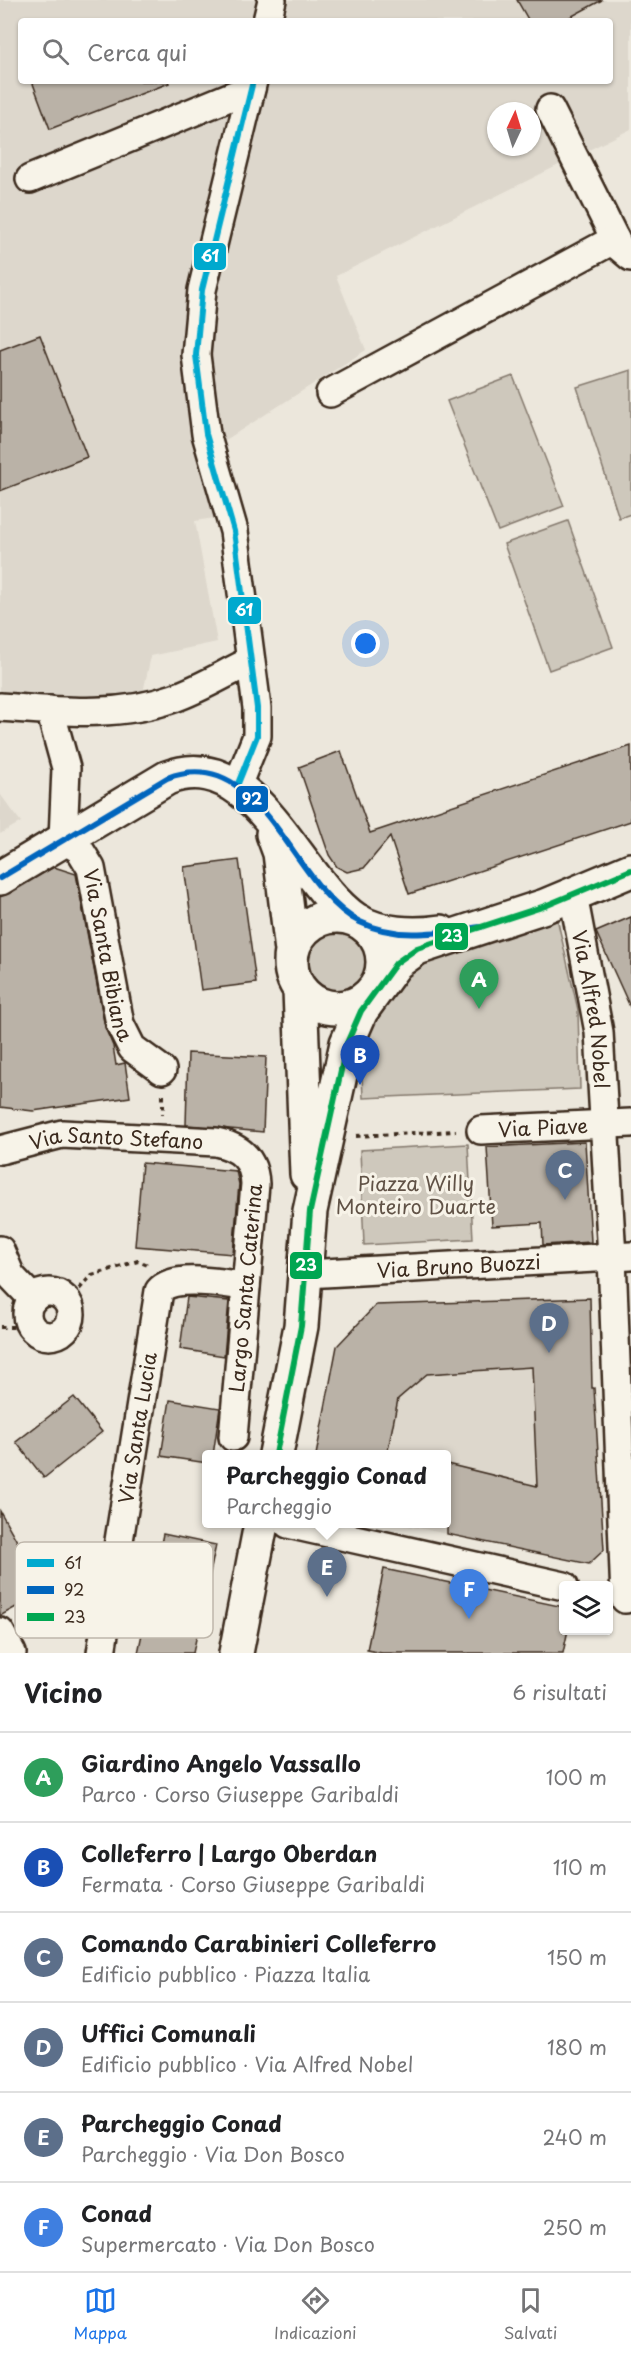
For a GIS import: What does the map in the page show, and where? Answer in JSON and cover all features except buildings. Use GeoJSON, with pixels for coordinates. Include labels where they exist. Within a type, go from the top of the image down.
{"type":"FeatureCollection","features":[{"type":"Feature","properties":{"kind":"main road"},"geometry":{"type":"LineString","coordinates":[[0,878],[175,775],[186,772],[203,773],[237,786],[265,812],[320,887],[378,940],[383,953],[382,973],[355,1022],[347,1043],[310,1211]]}},
{"type":"Feature","properties":{"kind":"main road"},"geometry":{"type":"LineString","coordinates":[[265,812],[280,853],[292,951],[292,972],[300,990],[303,1117],[310,1211],[297,1353],[277,1450]]}},
{"type":"Feature","properties":{"kind":"main road"},"geometry":{"type":"LineString","coordinates":[[300,990],[320,1005],[337,1009],[361,1003],[408,952],[573,896],[631,870]]}},
{"type":"Feature","properties":{"kind":"main road"},"geometry":{"type":"LineString","coordinates":[[292,951],[297,939],[318,920],[338,916],[392,932],[415,935],[482,927]]}},
{"type":"Feature","properties":{"kind":"main road"},"geometry":{"type":"LineString","coordinates":[[236,1653],[260,1528]]}},
{"type":"Feature","properties":{"kind":"street"},"geometry":{"type":"LineString","coordinates":[[268,18],[272,0]]}},
{"type":"Feature","properties":{"kind":"street"},"geometry":{"type":"LineString","coordinates":[[30,179],[252,85]]}},
{"type":"Feature","properties":{"kind":"street"},"geometry":{"type":"LineString","coordinates":[[237,786],[257,736],[257,708],[249,662],[234,531],[206,434],[198,383],[196,341],[204,279],[252,85]]}},
{"type":"Feature","properties":{"kind":"street"},"geometry":{"type":"LineString","coordinates":[[330,393],[623,248],[550,109]]}},
{"type":"Feature","properties":{"kind":"street"},"geometry":{"type":"LineString","coordinates":[[0,707],[109,711],[156,703],[185,694],[249,662]]}},
{"type":"Feature","properties":{"kind":"street"},"geometry":{"type":"LineString","coordinates":[[50,710],[66,768],[63,839]]}},
{"type":"Feature","properties":{"kind":"street","name":"Via Santa Bibiana"},"geometry":{"type":"LineString","coordinates":[[63,839],[80,850],[91,868],[115,1001],[124,1035],[132,1048],[162,1070]]}},
{"type":"Feature","properties":{"kind":"street","name":"Via Alfred Nobel"},"geometry":{"type":"LineString","coordinates":[[573,896],[618,1123],[622,1256]]}},
{"type":"Feature","properties":{"kind":"street","name":"Via Piave"},"geometry":{"type":"LineString","coordinates":[[481,1130],[618,1123]]}},
{"type":"Feature","properties":{"kind":"street"},"geometry":{"type":"LineString","coordinates":[[0,1131],[62,1134]]}},
{"type":"Feature","properties":{"kind":"street","name":"Via Santo Stefano"},"geometry":{"type":"LineString","coordinates":[[0,1150],[62,1134],[216,1142],[235,1147]]}},
{"type":"Feature","properties":{"kind":"street","name":"Largo Santa Caterina"},"geometry":{"type":"LineString","coordinates":[[233,1437],[254,1172],[248,1157],[235,1147]]}},
{"type":"Feature","properties":{"kind":"street"},"geometry":{"type":"LineString","coordinates":[[0,1250],[11,1276],[33,1299]]}},
{"type":"Feature","properties":{"kind":"street"},"geometry":{"type":"LineString","coordinates":[[622,1256],[622,1599]]}},
{"type":"Feature","properties":{"kind":"street","name":"Via Bruno Buozzi"},"geometry":{"type":"LineString","coordinates":[[306,1274],[622,1256]]}},
{"type":"Feature","properties":{"kind":"street"},"geometry":{"type":"LineString","coordinates":[[182,1281],[246,1286]]}},
{"type":"Feature","properties":{"kind":"street","name":"Via Santa Lucia"},"geometry":{"type":"LineString","coordinates":[[118,1542],[156,1300],[164,1286],[182,1281]]}},
{"type":"Feature","properties":{"kind":"street"},"geometry":{"type":"LineString","coordinates":[[51,1292],[67,1302],[71,1317],[65,1330],[51,1337],[43,1336],[30,1328],[26,1313],[33,1299],[51,1292]]}},
{"type":"Feature","properties":{"kind":"street"},"geometry":{"type":"LineString","coordinates":[[306,1528],[559,1585]]}},
{"type":"Feature","properties":{"kind":"street"},"geometry":{"type":"LineString","coordinates":[[0,1632],[12,1653]]}},
{"type":"Feature","properties":{"kind":"street","name":"Via Santa Lucia"},"geometry":{"type":"LineString","coordinates":[[101,1653],[103,1638]]}},
{"type":"Feature","properties":{"kind":"path"},"geometry":{"type":"LineString","coordinates":[[162,1070],[163,1139]]}},
{"type":"Feature","properties":{"kind":"path"},"geometry":{"type":"LineString","coordinates":[[326,1137],[481,1130]]}},
{"type":"Feature","properties":{"kind":"path"},"geometry":{"type":"LineString","coordinates":[[67,1302],[93,1275],[138,1261],[182,1281]]}},
{"type":"Feature","properties":{"kind":"path"},"geometry":{"type":"LineString","coordinates":[[0,1327],[30,1328]]}},
{"type":"Feature","properties":{"kind":"shaded area"},"geometry":{"type":"Polygon","coordinates":[[[0,0],[631,0],[631,129],[336,276],[366,350],[224,441],[197,446],[221,517],[195,521],[217,642],[151,656],[142,697],[2,694],[0,698],[0,0]]]}},
{"type":"Feature","properties":{"kind":"shaded area"},"geometry":{"type":"Polygon","coordinates":[[[0,794],[21,822],[0,834],[0,794]]]}},
{"type":"Feature","properties":{"kind":"shaded area"},"geometry":{"type":"Polygon","coordinates":[[[590,1298],[591,1364],[604,1550],[589,1564],[418,1528],[451,1528],[451,1450],[317,1450],[337,1346],[376,1305],[590,1298]]]}},
{"type":"Feature","properties":{"kind":"green space"},"geometry":{"type":"Polygon","coordinates":[[[631,370],[631,514],[619,518],[577,387],[631,370]]]}},
{"type":"Feature","properties":{"kind":"green space"},"geometry":{"type":"Polygon","coordinates":[[[513,376],[564,506],[498,531],[447,401],[513,376]]]}},
{"type":"Feature","properties":{"kind":"green space"},"geometry":{"type":"Polygon","coordinates":[[[568,521],[613,647],[549,670],[504,544],[568,521]]]}},
{"type":"Feature","properties":{"kind":"green space"},"geometry":{"type":"Polygon","coordinates":[[[557,918],[578,1010],[580,1089],[363,1098],[361,1049],[380,1008],[406,973],[425,961],[557,918]]]}},
{"type":"Feature","properties":{"kind":"green space"},"geometry":{"type":"Polygon","coordinates":[[[338,932],[354,937],[362,945],[367,961],[362,977],[354,985],[338,990],[322,985],[314,977],[309,961],[314,945],[322,937],[338,932]]]}},
{"type":"Feature","properties":{"kind":"green space","name":"Piazza Willy Monteiro Duarte"},"geometry":{"type":"Polygon","coordinates":[[[468,1144],[473,1239],[364,1245],[360,1150],[468,1144]]]}},
{"type":"Feature","properties":{"kind":"transit line","name":"61"},"geometry":{"type":"LineString","coordinates":[[237,786],[257,736],[257,708],[234,531],[206,434],[196,355],[202,290],[252,84]]}},
{"type":"Feature","properties":{"kind":"transit line","name":"92"},"geometry":{"type":"LineString","coordinates":[[0,878],[167,778],[200,772],[228,780],[252,799],[336,905],[360,922],[390,932],[405,933],[435,933],[481,927]]}},
{"type":"Feature","properties":{"kind":"transit line","name":"23"},"geometry":{"type":"LineString","coordinates":[[277,1450],[301,1326],[310,1211],[347,1043],[361,1011],[396,963],[417,948],[545,906],[631,870]]}},
{"type":"Feature","properties":{"kind":"place","name":"Giardino Angelo Vassallo"},"geometry":{"type":"Point","coordinates":[479,1009]}},
{"type":"Feature","properties":{"kind":"place","name":"Colleferro | Largo Oberdan"},"geometry":{"type":"Point","coordinates":[360,1085]}},
{"type":"Feature","properties":{"kind":"place","name":"Comando Carabinieri Colleferro"},"geometry":{"type":"Point","coordinates":[565,1200]}},
{"type":"Feature","properties":{"kind":"place","name":"Uffici Comunali"},"geometry":{"type":"Point","coordinates":[549,1353]}},
{"type":"Feature","properties":{"kind":"place","name":"Parcheggio Conad"},"geometry":{"type":"Point","coordinates":[327,1597]}},
{"type":"Feature","properties":{"kind":"place","name":"Conad"},"geometry":{"type":"Point","coordinates":[469,1619]}}]}
